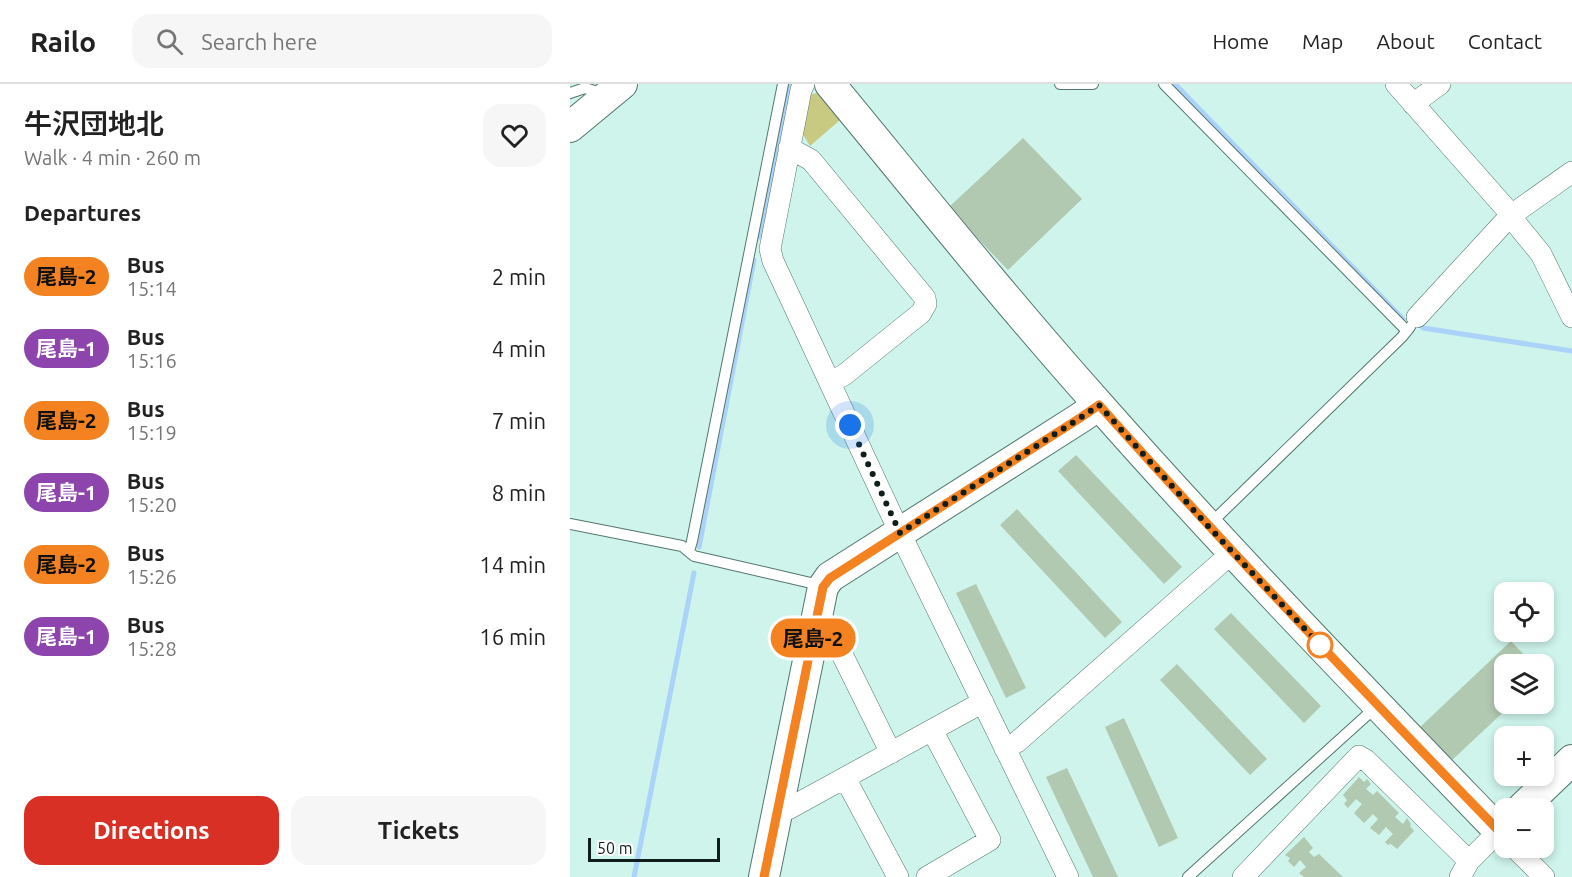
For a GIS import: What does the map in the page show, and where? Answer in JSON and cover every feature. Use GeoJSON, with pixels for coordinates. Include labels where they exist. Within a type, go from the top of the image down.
{"type":"FeatureCollection","features":[{"type":"Feature","properties":{"kind":"street"},"geometry":{"type":"LineString","coordinates":[[804,84],[770,249],[773,261],[900,533],[1068,877]]}},
{"type":"Feature","properties":{"kind":"street"},"geometry":{"type":"LineString","coordinates":[[830,84],[948,229],[1099,405],[1208,526],[1377,705],[1494,823]]}},
{"type":"Feature","properties":{"kind":"street"},"geometry":{"type":"LineString","coordinates":[[1396,84],[1508,211],[1541,254],[1572,317]]}},
{"type":"Feature","properties":{"kind":"street"},"geometry":{"type":"LineString","coordinates":[[1413,104],[1440,84]]}},
{"type":"Feature","properties":{"kind":"street"},"geometry":{"type":"LineString","coordinates":[[570,127],[615,90]]}},
{"type":"Feature","properties":{"kind":"street"},"geometry":{"type":"LineString","coordinates":[[789,148],[811,160],[925,298],[926,304],[921,313],[844,375],[831,382]]}},
{"type":"Feature","properties":{"kind":"street"},"geometry":{"type":"LineString","coordinates":[[1412,324],[1510,216],[1572,172]]}},
{"type":"Feature","properties":{"kind":"street"},"geometry":{"type":"LineString","coordinates":[[764,877],[823,587],[830,578],[1099,405]]}},
{"type":"Feature","properties":{"kind":"street"},"geometry":{"type":"LineString","coordinates":[[1005,749],[1017,742],[1233,552]]}},
{"type":"Feature","properties":{"kind":"street"},"geometry":{"type":"LineString","coordinates":[[816,620],[827,624],[891,753]]}},
{"type":"Feature","properties":{"kind":"street"},"geometry":{"type":"LineString","coordinates":[[778,807],[788,808],[983,702]]}},
{"type":"Feature","properties":{"kind":"street"},"geometry":{"type":"LineString","coordinates":[[927,877],[990,840],[932,730]]}},
{"type":"Feature","properties":{"kind":"street"},"geometry":{"type":"LineString","coordinates":[[1242,877],[1359,756],[1366,760],[1464,869],[1494,845]]}},
{"type":"Feature","properties":{"kind":"street"},"geometry":{"type":"LineString","coordinates":[[1532,798],[1572,760]]}},
{"type":"Feature","properties":{"kind":"street"},"geometry":{"type":"LineString","coordinates":[[845,778],[898,877]]}},
{"type":"Feature","properties":{"kind":"street"},"geometry":{"type":"LineString","coordinates":[[1527,858],[1544,877]]}},
{"type":"Feature","properties":{"kind":"lane"},"geometry":{"type":"LineString","coordinates":[[689,551],[783,84]]}},
{"type":"Feature","properties":{"kind":"lane"},"geometry":{"type":"LineString","coordinates":[[1060,84],[1093,84]]}},
{"type":"Feature","properties":{"kind":"lane"},"geometry":{"type":"LineString","coordinates":[[1164,84],[1412,324],[1208,526]]}},
{"type":"Feature","properties":{"kind":"lane"},"geometry":{"type":"LineString","coordinates":[[570,93],[585,88],[615,90]]}},
{"type":"Feature","properties":{"kind":"lane"},"geometry":{"type":"LineString","coordinates":[[570,524],[682,546],[694,556],[823,587]]}},
{"type":"Feature","properties":{"kind":"lane"},"geometry":{"type":"LineString","coordinates":[[1188,877],[1377,705]]}},
{"type":"Feature","properties":{"kind":"green space"},"geometry":{"type":"Polygon","coordinates":[[[818,93],[840,120],[810,146],[802,133],[806,95],[818,93]]]}},
{"type":"Feature","properties":{"kind":"building"},"geometry":{"type":"Polygon","coordinates":[[[1023,138],[1082,199],[1008,270],[948,208],[1023,138]]]}},
{"type":"Feature","properties":{"kind":"building"},"geometry":{"type":"Polygon","coordinates":[[[1076,455],[1182,567],[1164,584],[1058,471],[1076,455]]]}},
{"type":"Feature","properties":{"kind":"building"},"geometry":{"type":"Polygon","coordinates":[[[1017,509],[1122,622],[1105,638],[1000,525],[1017,509]]]}},
{"type":"Feature","properties":{"kind":"building"},"geometry":{"type":"Polygon","coordinates":[[[976,584],[1026,688],[1006,698],[956,593],[976,584]]]}},
{"type":"Feature","properties":{"kind":"building"},"geometry":{"type":"Polygon","coordinates":[[[1231,613],[1321,706],[1304,723],[1214,629],[1231,613]]]}},
{"type":"Feature","properties":{"kind":"building"},"geometry":{"type":"Polygon","coordinates":[[[1512,642],[1523,654],[1497,654],[1512,642]]]}},
{"type":"Feature","properties":{"kind":"building"},"geometry":{"type":"Polygon","coordinates":[[[1494,657],[1494,714],[1501,714],[1450,762],[1417,730],[1494,657]]]}},
{"type":"Feature","properties":{"kind":"building"},"geometry":{"type":"Polygon","coordinates":[[[1177,664],[1267,759],[1250,775],[1160,680],[1177,664]]]}},
{"type":"Feature","properties":{"kind":"building"},"geometry":{"type":"Polygon","coordinates":[[[1124,718],[1178,838],[1159,847],[1105,727],[1124,718]]]}},
{"type":"Feature","properties":{"kind":"building"},"geometry":{"type":"Polygon","coordinates":[[[1067,768],[1118,877],[1093,877],[1046,777],[1067,768]]]}},
{"type":"Feature","properties":{"kind":"building"},"geometry":{"type":"Polygon","coordinates":[[[1359,777],[1364,782],[1367,779],[1371,784],[1366,789],[1373,795],[1377,791],[1399,813],[1395,817],[1403,824],[1407,818],[1411,824],[1414,831],[1397,849],[1385,842],[1393,834],[1386,827],[1379,835],[1370,828],[1378,819],[1373,814],[1364,823],[1354,813],[1362,804],[1356,799],[1348,808],[1344,804],[1347,800],[1343,795],[1359,777]]]}},
{"type":"Feature","properties":{"kind":"building"},"geometry":{"type":"Polygon","coordinates":[[[1304,837],[1313,848],[1309,852],[1314,857],[1319,854],[1343,877],[1304,877],[1299,873],[1306,867],[1300,860],[1294,867],[1288,861],[1290,858],[1285,855],[1304,837]]]}},
{"type":"Feature","properties":{"kind":"waterway"},"geometry":{"type":"LineString","coordinates":[[759,237],[789,84]]}},
{"type":"Feature","properties":{"kind":"waterway"},"geometry":{"type":"LineString","coordinates":[[1175,84],[1403,319]]}},
{"type":"Feature","properties":{"kind":"waterway"},"geometry":{"type":"LineString","coordinates":[[699,547],[754,260]]}},
{"type":"Feature","properties":{"kind":"waterway"},"geometry":{"type":"LineString","coordinates":[[1423,328],[1572,351]]}},
{"type":"Feature","properties":{"kind":"waterway"},"geometry":{"type":"LineString","coordinates":[[634,877],[694,573]]}},
{"type":"Feature","properties":{"kind":"bus line","name":"尾島-2"},"geometry":{"type":"LineString","coordinates":[[764,877],[823,587],[830,578],[1099,405],[1208,526],[1494,826]]}},
{"type":"Feature","properties":{"kind":"route"},"geometry":{"type":"LineString","coordinates":[[850,425],[900,533],[1099,405],[1320,645]]}}]}
